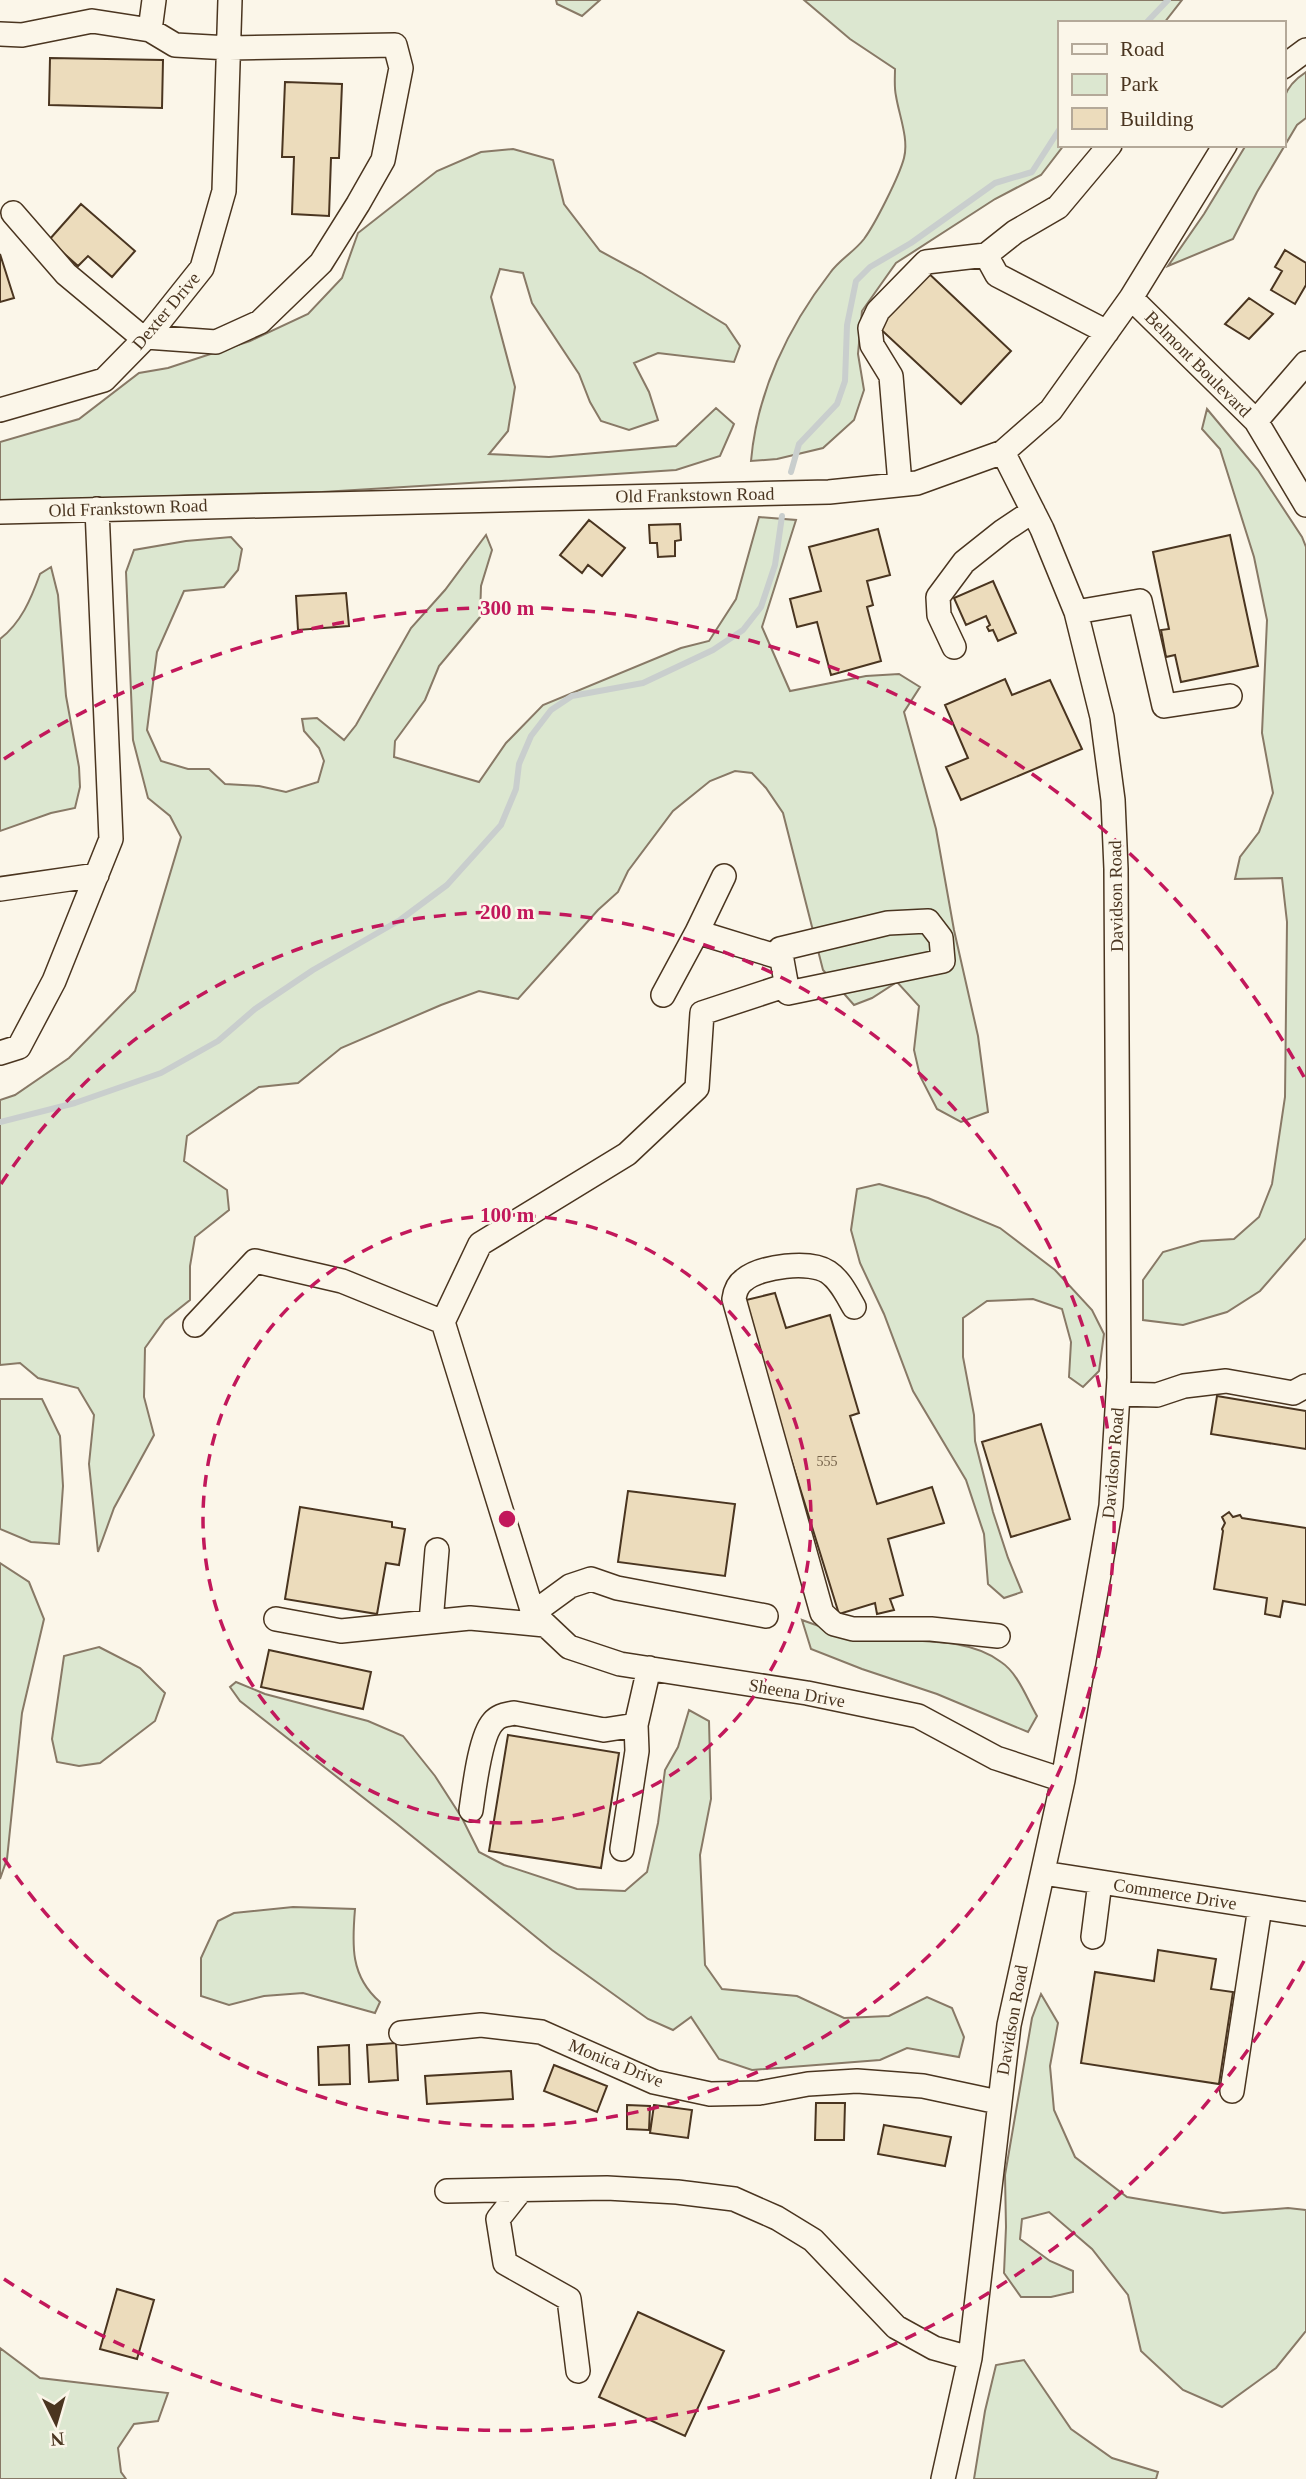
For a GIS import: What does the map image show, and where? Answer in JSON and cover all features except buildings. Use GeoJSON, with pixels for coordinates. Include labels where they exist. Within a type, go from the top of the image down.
{"type":"FeatureCollection","features":[{"type":"Feature","properties":{"kind":"street"},"geometry":{"type":"LineString","coordinates":[[150,30],[154,0]]}},
{"type":"Feature","properties":{"kind":"street","name":"Dexter Drive"},"geometry":{"type":"LineString","coordinates":[[0,410],[104,380],[145,338],[202,268],[224,191],[230,0]]}},
{"type":"Feature","properties":{"kind":"street"},"geometry":{"type":"LineString","coordinates":[[0,34],[22,35],[92,22],[150,30],[175,45],[229,48],[395,45],[401,68],[383,160],[321,263],[260,322],[216,342],[145,338],[66,274],[13,213]]}},
{"type":"Feature","properties":{"kind":"street"},"geometry":{"type":"LineString","coordinates":[[1285,66],[1306,50]]}},
{"type":"Feature","properties":{"kind":"street"},"geometry":{"type":"LineString","coordinates":[[900,484],[891,376],[872,345],[870,328],[878,311],[926,262],[986,255],[1015,232],[1058,207],[1108,147]]}},
{"type":"Feature","properties":{"kind":"street","name":"Old Frankstown Road"},"geometry":{"type":"LineString","coordinates":[[0,512],[829,492],[917,483],[1003,452],[1051,410],[1131,298],[1224,147]]}},
{"type":"Feature","properties":{"kind":"street"},"geometry":{"type":"LineString","coordinates":[[986,255],[997,275],[1107,332]]}},
{"type":"Feature","properties":{"kind":"street","name":"Belmont Boulevard"},"geometry":{"type":"LineString","coordinates":[[1131,298],[1256,421],[1306,505]]}},
{"type":"Feature","properties":{"kind":"street"},"geometry":{"type":"LineString","coordinates":[[1256,421],[1306,363]]}},
{"type":"Feature","properties":{"kind":"street","name":"Davidson Road"},"geometry":{"type":"LineString","coordinates":[[943,2479],[970,2358],[998,2102],[1016,1988],[1063,1780],[1111,1506],[1118,1394],[1116,869],[1113,800],[1102,718],[1076,612],[1033,511],[1003,452]]}},
{"type":"Feature","properties":{"kind":"street"},"geometry":{"type":"LineString","coordinates":[[0,1053],[19,1048],[54,981],[111,839],[97,509]]}},
{"type":"Feature","properties":{"kind":"street"},"geometry":{"type":"LineString","coordinates":[[954,647],[939,615],[938,597],[964,562],[1033,511]]}},
{"type":"Feature","properties":{"kind":"street"},"geometry":{"type":"LineString","coordinates":[[1076,612],[1140,601],[1164,706],[1230,696]]}},
{"type":"Feature","properties":{"kind":"street"},"geometry":{"type":"LineString","coordinates":[[0,889],[97,875]]}},
{"type":"Feature","properties":{"kind":"street"},"geometry":{"type":"LineString","coordinates":[[663,995],[724,876]]}},
{"type":"Feature","properties":{"kind":"street"},"geometry":{"type":"LineString","coordinates":[[928,921],[941,938],[943,961],[788,993],[782,958],[780,949],[888,923],[928,921]]}},
{"type":"Feature","properties":{"kind":"street"},"geometry":{"type":"LineString","coordinates":[[697,932],[782,958]]}},
{"type":"Feature","properties":{"kind":"street"},"geometry":{"type":"LineString","coordinates":[[539,1619],[443,1322],[480,1244],[627,1154],[697,1088],[702,1013],[787,985]]}},
{"type":"Feature","properties":{"kind":"street"},"geometry":{"type":"LineString","coordinates":[[195,1325],[255,1261],[342,1281],[443,1322]]}},
{"type":"Feature","properties":{"kind":"street"},"geometry":{"type":"LineString","coordinates":[[854,1307],[839,1282],[829,1272],[802,1264],[754,1273],[742,1281],[734,1299],[822,1613],[834,1624],[853,1629],[931,1629],[998,1636]]}},
{"type":"Feature","properties":{"kind":"street"},"geometry":{"type":"LineString","coordinates":[[1118,1394],[1157,1395],[1184,1386],[1226,1381],[1293,1393],[1306,1386]]}},
{"type":"Feature","properties":{"kind":"street"},"geometry":{"type":"LineString","coordinates":[[431,1622],[437,1550]]}},
{"type":"Feature","properties":{"kind":"street"},"geometry":{"type":"LineString","coordinates":[[276,1619],[341,1632],[470,1618],[539,1619],[570,1586],[591,1579],[617,1588],[766,1616]]}},
{"type":"Feature","properties":{"kind":"street","name":"Sheena Drive"},"geometry":{"type":"LineString","coordinates":[[539,1619],[569,1647],[620,1664],[807,1693],[918,1716],[996,1758],[1063,1780]]}},
{"type":"Feature","properties":{"kind":"street"},"geometry":{"type":"LineString","coordinates":[[622,1849],[636,1751],[636,1726],[649,1668]]}},
{"type":"Feature","properties":{"kind":"street"},"geometry":{"type":"LineString","coordinates":[[471,1810],[478,1764],[491,1724],[502,1715],[514,1713],[604,1730],[636,1726]]}},
{"type":"Feature","properties":{"kind":"street","name":"Commerce Drive"},"geometry":{"type":"LineString","coordinates":[[1044,1873],[1306,1913]]}},
{"type":"Feature","properties":{"kind":"street"},"geometry":{"type":"LineString","coordinates":[[1093,1937],[1100,1882]]}},
{"type":"Feature","properties":{"kind":"street"},"geometry":{"type":"LineString","coordinates":[[1231,2091],[1260,1907]]}},
{"type":"Feature","properties":{"kind":"street","name":"Monica Drive"},"geometry":{"type":"LineString","coordinates":[[401,2033],[481,2025],[541,2032],[654,2082],[710,2094],[760,2093],[808,2084],[857,2081],[923,2086],[998,2102]]}},
{"type":"Feature","properties":{"kind":"street"},"geometry":{"type":"LineString","coordinates":[[447,2191],[607,2188],[734,2199],[777,2218],[814,2240],[896,2327],[934,2348],[970,2358]]}},
{"type":"Feature","properties":{"kind":"street"},"geometry":{"type":"LineString","coordinates":[[521,2190],[498,2219],[505,2263],[569,2299],[578,2371]]}},
{"type":"Feature","properties":{"kind":"green space"},"geometry":{"type":"Polygon","coordinates":[[[556,0],[600,0],[582,16],[557,4],[556,0]]]}},
{"type":"Feature","properties":{"kind":"green space"},"geometry":{"type":"Polygon","coordinates":[[[804,0],[1182,0],[1166,21],[1058,21],[1058,147],[1062,147],[1041,175],[995,199],[896,263],[862,311],[858,354],[864,390],[854,420],[823,448],[777,459],[751,461],[760,410],[788,338],[830,273],[869,232],[904,158],[904,135],[895,93],[895,69],[850,39],[804,0]]]}},
{"type":"Feature","properties":{"kind":"green space"},"geometry":{"type":"Polygon","coordinates":[[[1306,72],[1306,118],[1297,125],[1285,145],[1285,95],[1306,72]]]}},
{"type":"Feature","properties":{"kind":"green space"},"geometry":{"type":"Polygon","coordinates":[[[1245,147],[1284,147],[1233,239],[1168,266],[1245,147]]]}},
{"type":"Feature","properties":{"kind":"green space"},"geometry":{"type":"Polygon","coordinates":[[[513,149],[553,160],[564,204],[600,251],[726,325],[740,346],[734,362],[658,353],[634,363],[649,392],[658,420],[629,430],[601,421],[579,374],[532,303],[523,273],[500,269],[491,297],[515,387],[508,431],[489,454],[549,457],[676,446],[716,408],[734,424],[720,456],[676,470],[585,476],[322,492],[194,495],[84,502],[0,501],[0,442],[79,419],[139,373],[168,368],[250,341],[308,314],[342,278],[358,233],[437,171],[481,152],[513,149]]]}},
{"type":"Feature","properties":{"kind":"green space"},"geometry":{"type":"Polygon","coordinates":[[[1207,409],[1258,470],[1306,547],[1306,1238],[1260,1291],[1227,1312],[1183,1325],[1143,1320],[1143,1280],[1163,1252],[1201,1241],[1234,1239],[1259,1217],[1272,1184],[1285,1097],[1287,922],[1282,878],[1235,879],[1240,857],[1259,832],[1273,793],[1262,733],[1267,620],[1254,557],[1220,449],[1202,429],[1207,409]]]}},
{"type":"Feature","properties":{"kind":"green space"},"geometry":{"type":"Polygon","coordinates":[[[759,517],[796,520],[762,627],[790,691],[866,676],[899,674],[920,687],[904,712],[936,829],[954,930],[978,1036],[988,1112],[961,1122],[937,1109],[920,1076],[914,1050],[919,1006],[897,982],[872,998],[854,1005],[823,970],[783,813],[766,788],[752,773],[735,771],[710,781],[673,811],[628,871],[618,892],[598,910],[518,999],[479,991],[441,1005],[341,1048],[298,1083],[259,1087],[187,1136],[184,1161],[227,1190],[229,1210],[195,1237],[190,1266],[190,1300],[165,1320],[145,1348],[144,1397],[154,1435],[114,1508],[98,1552],[89,1464],[94,1415],[78,1388],[38,1378],[20,1363],[0,1365],[0,1100],[15,1095],[69,1058],[135,991],[181,837],[170,816],[148,798],[133,740],[126,572],[134,550],[231,537],[242,549],[238,570],[224,587],[184,591],[157,652],[147,730],[161,761],[188,769],[209,769],[225,784],[259,786],[286,792],[318,782],[324,761],[319,748],[304,731],[302,719],[317,718],[344,740],[356,725],[411,628],[445,590],[486,535],[492,550],[481,586],[480,617],[439,666],[425,700],[395,741],[394,757],[479,782],[506,743],[543,705],[681,648],[709,641],[736,599],[759,517]]]}},
{"type":"Feature","properties":{"kind":"green space"},"geometry":{"type":"Polygon","coordinates":[[[51,567],[58,595],[66,696],[80,787],[75,808],[51,813],[0,831],[0,639],[20,618],[40,574],[51,567]]]}},
{"type":"Feature","properties":{"kind":"green space"},"geometry":{"type":"Polygon","coordinates":[[[879,1184],[928,1198],[1000,1228],[1055,1270],[1092,1310],[1104,1334],[1099,1371],[1083,1387],[1069,1377],[1071,1342],[1062,1309],[1033,1299],[987,1301],[963,1318],[963,1357],[974,1415],[975,1441],[993,1512],[1022,1592],[1004,1598],[988,1584],[984,1534],[966,1480],[913,1391],[884,1314],[860,1263],[851,1230],[857,1189],[879,1184]]]}},
{"type":"Feature","properties":{"kind":"green space"},"geometry":{"type":"Polygon","coordinates":[[[0,1399],[42,1399],[60,1436],[63,1486],[59,1544],[31,1542],[0,1529],[0,1399]]]}},
{"type":"Feature","properties":{"kind":"green space"},"geometry":{"type":"Polygon","coordinates":[[[0,1563],[29,1582],[44,1619],[22,1713],[7,1859],[0,1879],[0,1563]]]}},
{"type":"Feature","properties":{"kind":"green space"},"geometry":{"type":"Polygon","coordinates":[[[802,1620],[859,1637],[951,1643],[986,1653],[1012,1673],[1037,1716],[1028,1732],[937,1694],[811,1649],[802,1620]]]}},
{"type":"Feature","properties":{"kind":"green space"},"geometry":{"type":"Polygon","coordinates":[[[99,1647],[140,1668],[165,1693],[155,1721],[100,1763],[79,1766],[57,1762],[52,1739],[64,1656],[99,1647]]]}},
{"type":"Feature","properties":{"kind":"green space"},"geometry":{"type":"Polygon","coordinates":[[[236,1682],[265,1694],[368,1721],[403,1736],[435,1776],[462,1818],[479,1852],[504,1865],[577,1889],[625,1891],[647,1872],[658,1823],[665,1770],[678,1747],[689,1710],[709,1721],[711,1799],[700,1855],[705,1965],[722,1989],[797,1996],[844,2018],[889,2016],[927,1997],[952,2008],[964,2037],[959,2057],[907,2048],[880,2060],[752,2070],[719,2059],[691,2017],[673,2030],[648,2019],[552,1950],[240,1701],[230,1687],[236,1682]]]}},
{"type":"Feature","properties":{"kind":"green space"},"geometry":{"type":"Polygon","coordinates":[[[293,1907],[355,1909],[355,1959],[363,1982],[380,2002],[375,2013],[303,1993],[264,1996],[229,2005],[201,1996],[201,1958],[218,1921],[234,1913],[293,1907]]]}},
{"type":"Feature","properties":{"kind":"green space"},"geometry":{"type":"Polygon","coordinates":[[[1041,1994],[1058,2023],[1050,2066],[1054,2110],[1075,2157],[1127,2197],[1223,2213],[1288,2208],[1306,2210],[1306,2331],[1276,2368],[1222,2407],[1183,2390],[1141,2351],[1128,2295],[1092,2249],[1049,2212],[1022,2219],[1020,2239],[1050,2261],[1073,2271],[1073,2292],[1051,2297],[1021,2297],[1004,2273],[1005,2175],[1032,2018],[1041,1994]]]}},
{"type":"Feature","properties":{"kind":"green space"},"geometry":{"type":"Polygon","coordinates":[[[0,2348],[40,2378],[168,2393],[158,2421],[134,2424],[118,2448],[121,2472],[126,2479],[0,2479],[0,2348]]]}},
{"type":"Feature","properties":{"kind":"green space"},"geometry":{"type":"Polygon","coordinates":[[[1024,2360],[1071,2429],[1112,2458],[1158,2472],[1156,2479],[974,2479],[996,2365],[1024,2360]]]}},
{"type":"Feature","properties":{"kind":"waterway"},"geometry":{"type":"LineString","coordinates":[[1148,21],[1168,0]]}},
{"type":"Feature","properties":{"kind":"waterway"},"geometry":{"type":"LineString","coordinates":[[791,472],[799,444],[837,404],[845,381],[847,325],[856,281],[870,267],[911,243],[995,183],[1032,172],[1058,132]]}},
{"type":"Feature","properties":{"kind":"waterway"},"geometry":{"type":"LineString","coordinates":[[0,1122],[75,1103],[161,1073],[218,1041],[255,1009],[313,970],[400,920],[447,885],[501,825],[516,789],[519,764],[531,736],[551,710],[572,696],[643,683],[713,650],[743,630],[761,607],[775,565],[782,516]]}}]}
